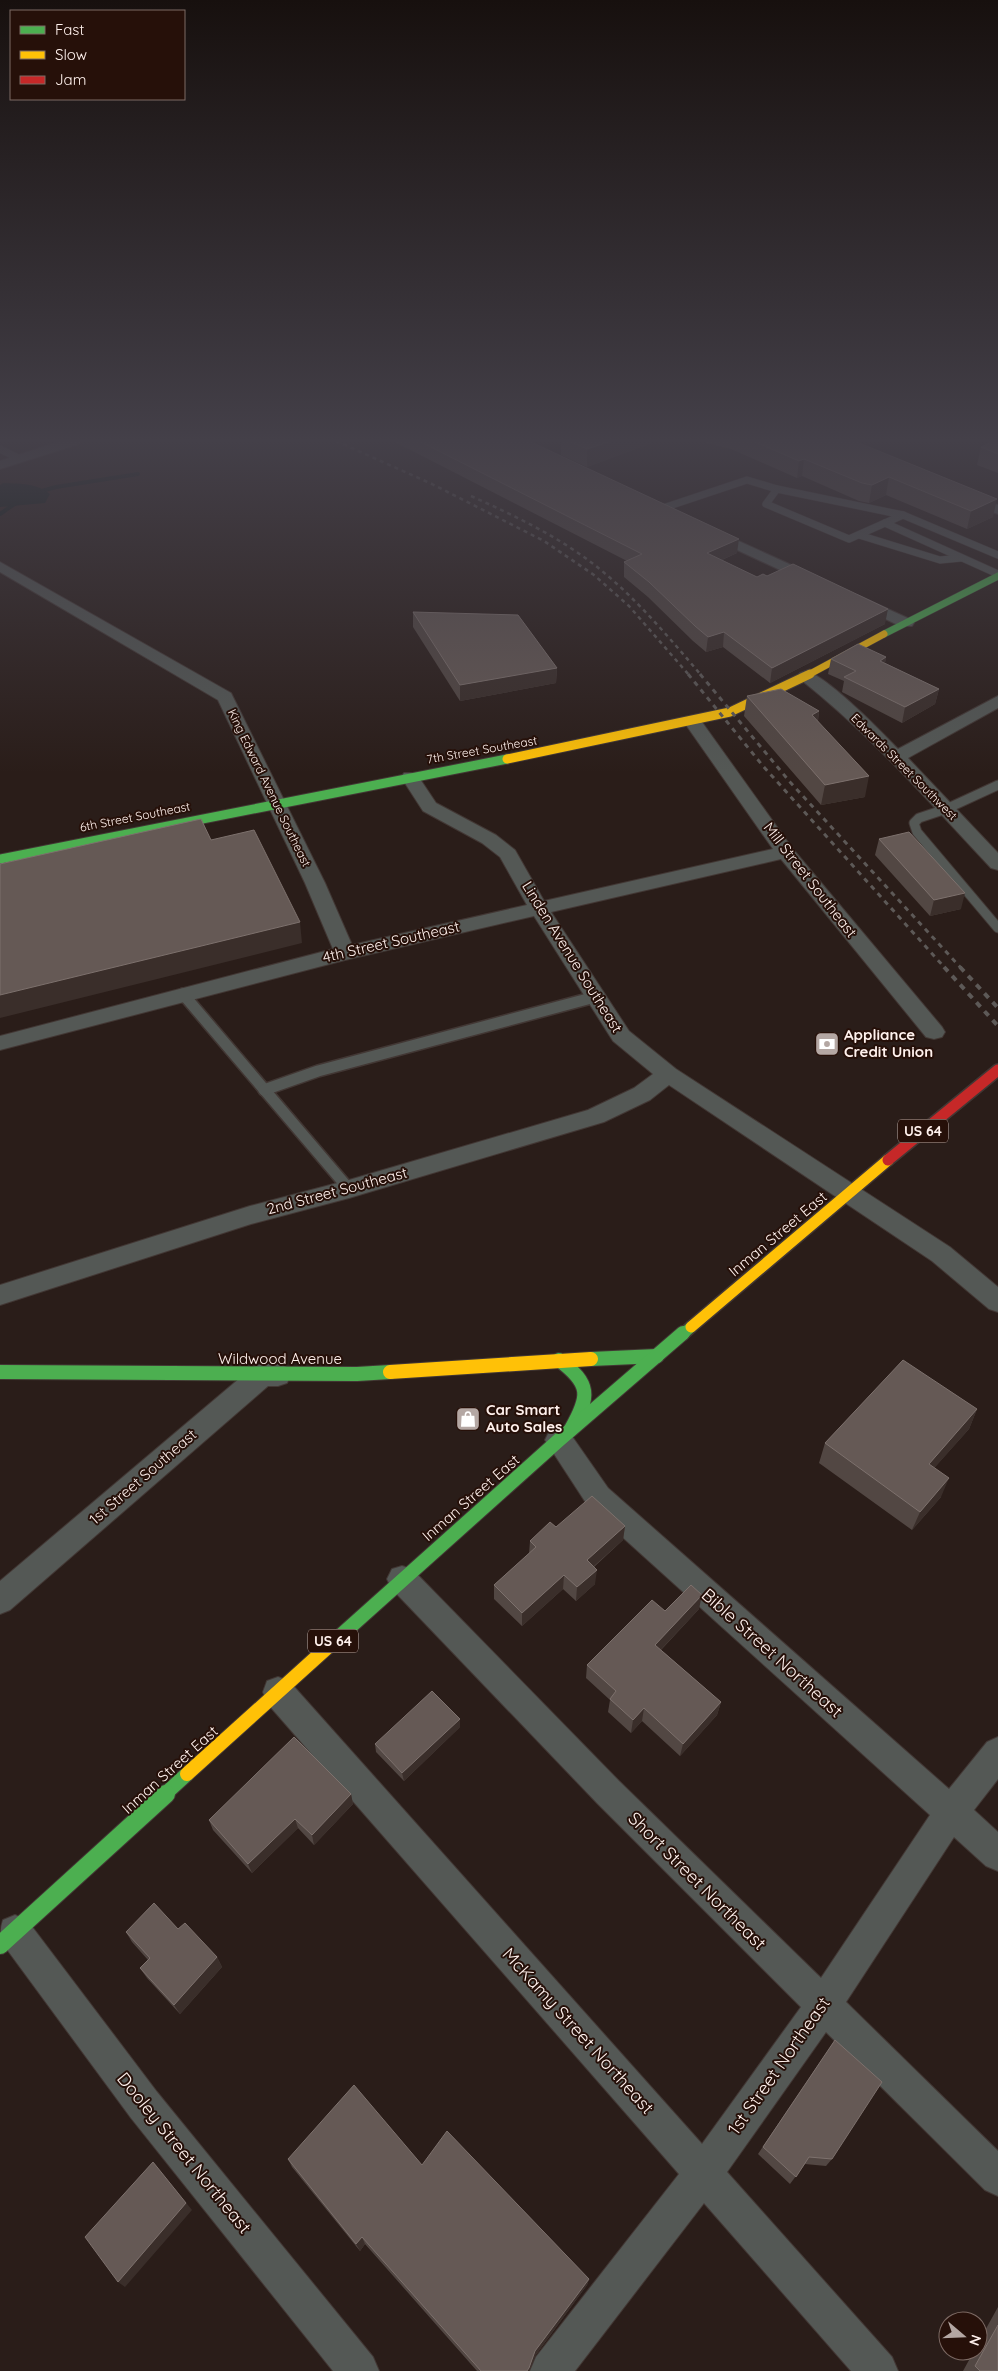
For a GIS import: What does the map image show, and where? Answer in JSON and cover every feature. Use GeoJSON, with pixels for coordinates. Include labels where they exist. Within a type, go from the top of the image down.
{"type":"FeatureCollection","features":[{"type":"Feature","properties":{"kind":"main road","name":"7th Street Southeast"},"geometry":{"type":"LineString","coordinates":[[276,803],[576,746],[693,722],[730,712],[806,676],[998,575]]}},
{"type":"Feature","properties":{"kind":"main road","name":"6th Street Southeast"},"geometry":{"type":"LineString","coordinates":[[0,859],[276,803]]}},
{"type":"Feature","properties":{"kind":"main road","name":"Inman Street East"},"geometry":{"type":"LineString","coordinates":[[7,1938],[402,1578],[565,1435],[848,1193],[998,1070]]}},
{"type":"Feature","properties":{"kind":"main road","name":"Wildwood Avenue"},"geometry":{"type":"LineString","coordinates":[[0,1372],[357,1374],[560,1360],[657,1356]]}},
{"type":"Feature","properties":{"kind":"main road"},"geometry":{"type":"LineString","coordinates":[[560,1360],[574,1370],[586,1385],[586,1404],[565,1435]]}},
{"type":"Feature","properties":{"kind":"street"},"geometry":{"type":"LineString","coordinates":[[753,552],[827,586]]}},
{"type":"Feature","properties":{"kind":"street","name":"King Edward Avenue Southeast"},"geometry":{"type":"LineString","coordinates":[[0,566],[225,697],[315,883],[345,953]]}},
{"type":"Feature","properties":{"kind":"street"},"geometry":{"type":"LineString","coordinates":[[845,594],[906,623]]}},
{"type":"Feature","properties":{"kind":"street","name":"Edwards Street Southwest"},"geometry":{"type":"LineString","coordinates":[[806,676],[830,693],[997,860]]}},
{"type":"Feature","properties":{"kind":"street"},"geometry":{"type":"LineString","coordinates":[[896,757],[998,700]]}},
{"type":"Feature","properties":{"kind":"street","name":"Mill Street Southeast"},"geometry":{"type":"LineString","coordinates":[[693,722],[785,852],[934,1032]]}},
{"type":"Feature","properties":{"kind":"street","name":"Linden Avenue Southeast"},"geometry":{"type":"LineString","coordinates":[[410,777],[429,806],[448,819],[489,839],[508,854],[538,908],[621,1036],[668,1074],[941,1254],[998,1302]]}},
{"type":"Feature","properties":{"kind":"street","name":"4th Street Southeast"},"geometry":{"type":"LineString","coordinates":[[0,1043],[345,953],[785,852]]}},
{"type":"Feature","properties":{"kind":"street","name":"2nd Street Southeast"},"geometry":{"type":"LineString","coordinates":[[0,1295],[250,1215],[349,1189],[596,1116],[642,1094],[668,1074]]}},
{"type":"Feature","properties":{"kind":"street","name":"1st Street Southeast"},"geometry":{"type":"LineString","coordinates":[[0,1600],[262,1375],[294,1375]]}},
{"type":"Feature","properties":{"kind":"street","name":"Bible Street Northeast"},"geometry":{"type":"LineString","coordinates":[[565,1435],[598,1496],[998,1854]]}},
{"type":"Feature","properties":{"kind":"street","name":"Short Street Northeast"},"geometry":{"type":"LineString","coordinates":[[402,1578],[615,1799],[998,2177]]}},
{"type":"Feature","properties":{"kind":"street","name":"McKamy Street Northeast"},"geometry":{"type":"LineString","coordinates":[[278,1692],[878,2371]]}},
{"type":"Feature","properties":{"kind":"street","name":"1st Street Northeast"},"geometry":{"type":"LineString","coordinates":[[550,2371],[704,2173],[823,2006],[951,1813],[998,1753]]}},
{"type":"Feature","properties":{"kind":"street","name":"Dooley Street Northeast"},"geometry":{"type":"LineString","coordinates":[[7,1938],[359,2371]]}},
{"type":"Feature","properties":{"kind":"lane"},"geometry":{"type":"LineString","coordinates":[[914,552],[940,560],[963,558]]}},
{"type":"Feature","properties":{"kind":"lane"},"geometry":{"type":"LineString","coordinates":[[949,552],[998,575]]}},
{"type":"Feature","properties":{"kind":"lane"},"geometry":{"type":"LineString","coordinates":[[998,786],[946,809],[920,818],[914,823],[917,832],[998,928]]}},
{"type":"Feature","properties":{"kind":"lane"},"geometry":{"type":"LineString","coordinates":[[183,994],[349,1189]]}},
{"type":"Feature","properties":{"kind":"lane"},"geometry":{"type":"LineString","coordinates":[[264,1090],[318,1071],[595,997]]}},
{"type":"Feature","properties":{"kind":"building"},"geometry":{"type":"Polygon","coordinates":[[[637,552],[710,552],[707,553],[757,577],[763,574],[767,576],[793,564],[888,609],[772,668],[724,632],[708,637],[649,582],[624,562],[642,554],[637,552]]]}},
{"type":"Feature","properties":{"kind":"building"},"geometry":{"type":"Polygon","coordinates":[[[413,612],[518,615],[557,668],[460,685],[413,612]]]}},
{"type":"Feature","properties":{"kind":"building"},"geometry":{"type":"Polygon","coordinates":[[[858,644],[886,657],[880,661],[939,689],[905,707],[844,677],[856,671],[831,659],[858,644]]]}},
{"type":"Feature","properties":{"kind":"building"},"geometry":{"type":"Polygon","coordinates":[[[781,689],[819,711],[812,715],[869,776],[825,785],[747,696],[781,689]]]}},
{"type":"Feature","properties":{"kind":"building"},"geometry":{"type":"Polygon","coordinates":[[[201,819],[211,840],[254,830],[300,922],[0,995],[0,864],[201,819]]]}},
{"type":"Feature","properties":{"kind":"building"},"geometry":{"type":"Polygon","coordinates":[[[909,832],[965,893],[934,900],[879,839],[909,832]]]}},
{"type":"Feature","properties":{"kind":"building"},"geometry":{"type":"Polygon","coordinates":[[[903,1360],[977,1409],[929,1464],[949,1478],[920,1512],[825,1443],[903,1360]]]}},
{"type":"Feature","properties":{"kind":"building"},"geometry":{"type":"Polygon","coordinates":[[[592,1496],[625,1526],[587,1560],[597,1570],[577,1587],[564,1575],[522,1613],[494,1585],[536,1547],[530,1541],[550,1522],[556,1527],[592,1496]]]}},
{"type":"Feature","properties":{"kind":"building"},"geometry":{"type":"Polygon","coordinates":[[[691,1585],[702,1595],[655,1645],[721,1702],[683,1744],[644,1708],[633,1720],[610,1699],[616,1691],[587,1665],[652,1600],[665,1611],[691,1585]]]}},
{"type":"Feature","properties":{"kind":"building"},"geometry":{"type":"Polygon","coordinates":[[[432,1691],[460,1719],[402,1773],[375,1744],[432,1691]]]}},
{"type":"Feature","properties":{"kind":"building"},"geometry":{"type":"Polygon","coordinates":[[[294,1737],[351,1794],[312,1835],[295,1819],[248,1864],[209,1820],[294,1737]]]}},
{"type":"Feature","properties":{"kind":"building"},"geometry":{"type":"Polygon","coordinates":[[[154,1903],[178,1929],[185,1923],[217,1957],[174,2005],[140,1968],[150,1958],[126,1932],[154,1903]]]}},
{"type":"Feature","properties":{"kind":"building"},"geometry":{"type":"Polygon","coordinates":[[[835,2040],[882,2082],[832,2159],[809,2157],[796,2177],[763,2147],[835,2040]]]}},
{"type":"Feature","properties":{"kind":"building"},"geometry":{"type":"Polygon","coordinates":[[[354,2085],[422,2165],[447,2131],[589,2279],[535,2351],[527,2371],[481,2371],[362,2237],[356,2244],[288,2159],[354,2085]]]}},
{"type":"Feature","properties":{"kind":"building"},"geometry":{"type":"Polygon","coordinates":[[[153,2162],[186,2203],[118,2282],[85,2237],[153,2162]]]}},
{"type":"Feature","properties":{"kind":"building"},"geometry":{"type":"Polygon","coordinates":[[[998,2325],[998,2371],[980,2371],[975,2366],[978,2361],[988,2361],[988,2343],[998,2325]]]}},
{"type":"Feature","properties":{"kind":"railway"},"geometry":{"type":"LineString","coordinates":[[560,552],[594,575],[629,606],[689,675]]}},
{"type":"Feature","properties":{"kind":"railway"},"geometry":{"type":"LineString","coordinates":[[576,552],[604,572],[619,586],[661,629],[701,675]]}},
{"type":"Feature","properties":{"kind":"railway"},"geometry":{"type":"LineString","coordinates":[[688,674],[763,766],[945,968]]}},
{"type":"Feature","properties":{"kind":"railway"},"geometry":{"type":"LineString","coordinates":[[700,674],[790,782],[961,968]]}},
{"type":"Feature","properties":{"kind":"railway"},"geometry":{"type":"LineString","coordinates":[[944,967],[998,1026]]}},
{"type":"Feature","properties":{"kind":"railway"},"geometry":{"type":"LineString","coordinates":[[960,967],[998,1008]]}},
{"type":"Feature","properties":{"kind":"traffic: fast"},"geometry":{"type":"LineString","coordinates":[[884,634],[998,576]]}},
{"type":"Feature","properties":{"kind":"traffic: fast"},"geometry":{"type":"LineString","coordinates":[[0,859],[507,759]]}},
{"type":"Feature","properties":{"kind":"traffic: fast"},"geometry":{"type":"LineString","coordinates":[[330,1645],[559,1440],[691,1327]]}},
{"type":"Feature","properties":{"kind":"traffic: fast"},"geometry":{"type":"LineString","coordinates":[[591,1359],[657,1356]]}},
{"type":"Feature","properties":{"kind":"traffic: fast"},"geometry":{"type":"LineString","coordinates":[[559,1360],[578,1376],[583,1383],[585,1391],[585,1399],[571,1429]]}},
{"type":"Feature","properties":{"kind":"traffic: fast"},"geometry":{"type":"LineString","coordinates":[[0,1372],[357,1374],[390,1372]]}},
{"type":"Feature","properties":{"kind":"traffic: fast"},"geometry":{"type":"LineString","coordinates":[[0,1945],[187,1774]]}},
{"type":"Feature","properties":{"kind":"traffic: slow"},"geometry":{"type":"LineString","coordinates":[[507,759],[730,712],[806,676],[884,634]]}},
{"type":"Feature","properties":{"kind":"traffic: slow"},"geometry":{"type":"LineString","coordinates":[[691,1327],[888,1160]]}},
{"type":"Feature","properties":{"kind":"traffic: slow"},"geometry":{"type":"LineString","coordinates":[[390,1372],[591,1359]]}},
{"type":"Feature","properties":{"kind":"traffic: slow"},"geometry":{"type":"LineString","coordinates":[[187,1774],[330,1645]]}},
{"type":"Feature","properties":{"kind":"traffic: jam"},"geometry":{"type":"LineString","coordinates":[[888,1160],[998,1070]]}},
{"type":"Feature","properties":{"kind":"place","name":"Appliance Credit Union"},"geometry":{"type":"Point","coordinates":[827,1044]}},
{"type":"Feature","properties":{"kind":"place","name":"Car Smart Auto Sales"},"geometry":{"type":"Point","coordinates":[468,1419]}}]}
